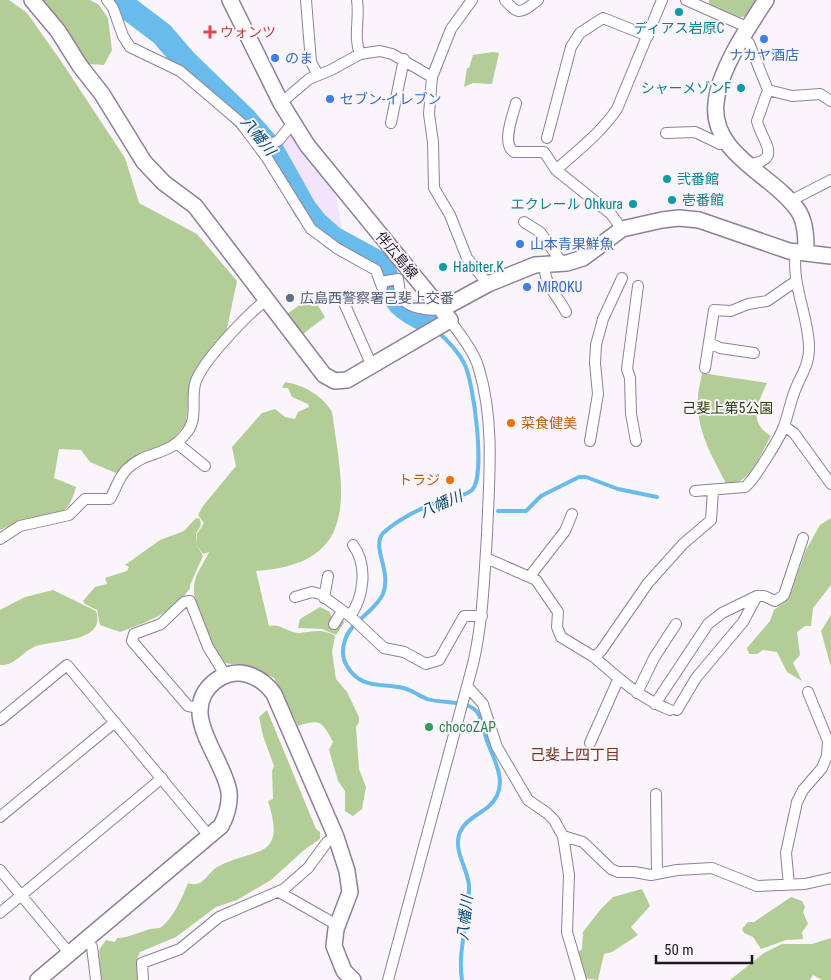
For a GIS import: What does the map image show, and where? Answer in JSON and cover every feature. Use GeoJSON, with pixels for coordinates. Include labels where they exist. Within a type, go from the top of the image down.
{"type":"FeatureCollection","features":[{"type":"Feature","properties":{"kind":"street"},"geometry":{"type":"LineString","coordinates":[[32,0],[58,31],[80,66],[102,94],[144,162],[164,183],[195,206],[327,378],[342,381],[372,366],[441,322],[488,284],[535,265],[562,263],[583,258],[622,229],[679,218],[699,220],[801,252],[831,256]]}},
{"type":"Feature","properties":{"kind":"street"},"geometry":{"type":"LineString","coordinates":[[107,0],[130,47],[168,64],[202,88],[266,148],[311,229],[338,249],[376,270],[382,283],[398,279],[402,298],[426,310],[466,342],[479,368],[486,402],[491,460],[486,558],[479,639],[388,980]]}},
{"type":"Feature","properties":{"kind":"street","name":"伴広島線"},"geometry":{"type":"LineString","coordinates":[[230,0],[292,124],[441,322]]}},
{"type":"Feature","properties":{"kind":"street"},"geometry":{"type":"LineString","coordinates":[[306,0],[311,62],[318,75]]}},
{"type":"Feature","properties":{"kind":"street"},"geometry":{"type":"LineString","coordinates":[[357,0],[360,15],[356,40],[360,54]]}},
{"type":"Feature","properties":{"kind":"street"},"geometry":{"type":"LineString","coordinates":[[472,0],[451,29],[432,77],[429,114],[433,142],[434,188],[450,215],[467,258],[488,284]]}},
{"type":"Feature","properties":{"kind":"street"},"geometry":{"type":"LineString","coordinates":[[505,0],[514,11],[518,12],[524,11],[538,0]]}},
{"type":"Feature","properties":{"kind":"street"},"geometry":{"type":"LineString","coordinates":[[556,170],[589,143],[606,125],[625,93],[662,0]]}},
{"type":"Feature","properties":{"kind":"street"},"geometry":{"type":"LineString","coordinates":[[686,0],[746,33],[768,90],[757,121],[767,141],[768,152],[766,158],[762,161],[748,164]]}},
{"type":"Feature","properties":{"kind":"street"},"geometry":{"type":"LineString","coordinates":[[695,491],[745,487],[752,482],[784,426],[794,392],[807,366],[809,355],[803,303],[796,281],[801,252],[803,221],[790,201],[748,164],[726,141],[718,122],[716,102],[730,62],[766,0]]}},
{"type":"Feature","properties":{"kind":"street"},"geometry":{"type":"LineString","coordinates":[[547,138],[571,47],[580,33],[602,18],[648,36]]}},
{"type":"Feature","properties":{"kind":"street"},"geometry":{"type":"LineString","coordinates":[[281,103],[309,79],[360,54],[380,51],[404,60],[432,77]]}},
{"type":"Feature","properties":{"kind":"street"},"geometry":{"type":"LineString","coordinates":[[391,123],[404,60]]}},
{"type":"Feature","properties":{"kind":"street"},"geometry":{"type":"LineString","coordinates":[[768,90],[792,96],[820,94],[831,101]]}},
{"type":"Feature","properties":{"kind":"street"},"geometry":{"type":"LineString","coordinates":[[516,103],[509,135],[510,149],[514,152],[544,152],[556,170],[611,214],[622,229]]}},
{"type":"Feature","properties":{"kind":"street"},"geometry":{"type":"LineString","coordinates":[[266,148],[292,124]]}},
{"type":"Feature","properties":{"kind":"street"},"geometry":{"type":"LineString","coordinates":[[666,133],[695,132],[720,144],[726,141]]}},
{"type":"Feature","properties":{"kind":"street"},"geometry":{"type":"LineString","coordinates":[[790,201],[831,180]]}},
{"type":"Feature","properties":{"kind":"street"},"geometry":{"type":"LineString","coordinates":[[524,222],[540,232],[562,263]]}},
{"type":"Feature","properties":{"kind":"street"},"geometry":{"type":"LineString","coordinates":[[545,264],[544,275],[548,285],[566,312]]}},
{"type":"Feature","properties":{"kind":"street"},"geometry":{"type":"LineString","coordinates":[[590,441],[598,394],[595,363],[596,345],[603,319],[622,278]]}},
{"type":"Feature","properties":{"kind":"street"},"geometry":{"type":"LineString","coordinates":[[705,368],[714,310],[732,311],[748,304],[767,301],[796,281]]}},
{"type":"Feature","properties":{"kind":"street"},"geometry":{"type":"LineString","coordinates":[[636,441],[631,414],[630,378],[626,369],[638,286]]}},
{"type":"Feature","properties":{"kind":"street"},"geometry":{"type":"LineString","coordinates":[[341,296],[372,366]]}},
{"type":"Feature","properties":{"kind":"street"},"geometry":{"type":"LineString","coordinates":[[0,539],[20,526],[69,515],[85,499],[110,499],[120,478],[128,468],[144,458],[172,449],[178,444],[191,427],[195,385],[203,368],[253,311],[266,300]]}},
{"type":"Feature","properties":{"kind":"street"},"geometry":{"type":"LineString","coordinates":[[710,343],[720,348],[754,353]]}},
{"type":"Feature","properties":{"kind":"street"},"geometry":{"type":"LineString","coordinates":[[784,426],[794,433],[831,484]]}},
{"type":"Feature","properties":{"kind":"street"},"geometry":{"type":"LineString","coordinates":[[178,444],[205,466]]}},
{"type":"Feature","properties":{"kind":"street"},"geometry":{"type":"LineString","coordinates":[[594,658],[601,651],[648,583],[683,544],[711,520],[713,491]]}},
{"type":"Feature","properties":{"kind":"street"},"geometry":{"type":"LineString","coordinates":[[530,576],[565,532],[572,514]]}},
{"type":"Feature","properties":{"kind":"street"},"geometry":{"type":"LineString","coordinates":[[655,704],[708,624],[722,613],[757,596],[764,596],[776,601],[784,595],[804,538]]}},
{"type":"Feature","properties":{"kind":"street"},"geometry":{"type":"LineString","coordinates":[[334,624],[348,615],[359,602],[362,591],[361,560],[353,545]]}},
{"type":"Feature","properties":{"kind":"street"},"geometry":{"type":"LineString","coordinates":[[486,558],[530,576],[540,585],[558,612],[557,627],[561,637],[594,658],[618,680],[637,693],[655,704],[674,710],[696,678],[743,622],[757,596]]}},
{"type":"Feature","properties":{"kind":"street"},"geometry":{"type":"LineString","coordinates":[[324,598],[328,576]]}},
{"type":"Feature","properties":{"kind":"street"},"geometry":{"type":"LineString","coordinates":[[295,598],[312,592],[348,615],[384,648],[404,652],[420,662],[432,664],[439,660],[446,644],[464,616],[482,616]]}},
{"type":"Feature","properties":{"kind":"street"},"geometry":{"type":"LineString","coordinates":[[200,708],[188,706],[132,641],[134,634],[161,624],[184,602],[190,601],[208,646],[226,676]]}},
{"type":"Feature","properties":{"kind":"street"},"geometry":{"type":"LineString","coordinates":[[637,693],[654,658],[676,624]]}},
{"type":"Feature","properties":{"kind":"street"},"geometry":{"type":"LineString","coordinates":[[0,720],[67,665],[210,837]]}},
{"type":"Feature","properties":{"kind":"street"},"geometry":{"type":"LineString","coordinates":[[38,980],[210,837],[223,822],[227,812],[229,797],[222,773],[202,728],[200,708],[203,695],[209,687],[226,676],[247,674],[260,680],[271,690],[336,837],[350,886],[348,898],[337,925],[334,946],[344,971],[353,980]]}},
{"type":"Feature","properties":{"kind":"street"},"geometry":{"type":"LineString","coordinates":[[590,743],[618,680]]}},
{"type":"Feature","properties":{"kind":"street"},"geometry":{"type":"LineString","coordinates":[[467,686],[483,704],[497,748],[528,800],[547,812],[554,820],[562,836],[569,875],[567,932],[581,980]]}},
{"type":"Feature","properties":{"kind":"street"},"geometry":{"type":"LineString","coordinates":[[790,885],[786,853],[791,825],[800,795],[814,779],[827,756],[829,739],[808,692]]}},
{"type":"Feature","properties":{"kind":"street"},"geometry":{"type":"LineString","coordinates":[[0,817],[115,722]]}},
{"type":"Feature","properties":{"kind":"street"},"geometry":{"type":"LineString","coordinates":[[0,913],[162,778]]}},
{"type":"Feature","properties":{"kind":"street"},"geometry":{"type":"LineString","coordinates":[[656,794],[658,874]]}},
{"type":"Feature","properties":{"kind":"street"},"geometry":{"type":"LineString","coordinates":[[562,836],[583,842],[611,869],[618,872],[658,874],[677,870],[712,868],[757,886],[790,885],[831,878]]}},
{"type":"Feature","properties":{"kind":"street"},"geometry":{"type":"LineString","coordinates":[[143,980],[142,963],[180,949],[219,917],[241,906],[279,892],[308,868],[327,842],[336,837]]}},
{"type":"Feature","properties":{"kind":"street"},"geometry":{"type":"LineString","coordinates":[[0,870],[70,954]]}},
{"type":"Feature","properties":{"kind":"street"},"geometry":{"type":"LineString","coordinates":[[279,892],[337,925]]}},
{"type":"Feature","properties":{"kind":"street"},"geometry":{"type":"LineString","coordinates":[[86,940],[92,948],[96,980]]}},
{"type":"Feature","properties":{"kind":"shaded area"},"geometry":{"type":"Polygon","coordinates":[[[290,131],[334,187],[342,228],[348,235],[346,238],[318,220],[278,149],[282,146],[290,131]]]}},
{"type":"Feature","properties":{"kind":"green space"},"geometry":{"type":"Polygon","coordinates":[[[0,0],[9,0],[27,13],[61,61],[125,158],[139,203],[197,234],[237,281],[226,333],[199,365],[191,379],[186,423],[171,442],[141,454],[116,473],[90,462],[81,450],[59,449],[54,478],[76,487],[68,506],[63,512],[20,521],[0,530],[0,0]]]}},
{"type":"Feature","properties":{"kind":"green space"},"geometry":{"type":"Polygon","coordinates":[[[43,0],[90,0],[99,5],[108,18],[112,50],[104,65],[88,64],[43,0]]]}},
{"type":"Feature","properties":{"kind":"green space"},"geometry":{"type":"Polygon","coordinates":[[[709,0],[757,0],[749,14],[738,19],[709,6],[709,0]]]}},
{"type":"Feature","properties":{"kind":"green space"},"geometry":{"type":"Polygon","coordinates":[[[499,53],[492,84],[473,83],[464,87],[467,68],[469,68],[473,55],[499,53]]]}},
{"type":"Feature","properties":{"kind":"green space"},"geometry":{"type":"Polygon","coordinates":[[[312,296],[325,317],[303,334],[287,314],[312,296]]]}},
{"type":"Feature","properties":{"kind":"green space","name":"己斐上第5公園"},"geometry":{"type":"Polygon","coordinates":[[[702,373],[767,383],[758,406],[757,419],[759,425],[771,436],[754,467],[743,479],[736,483],[727,485],[702,432],[698,409],[698,394],[702,373]]]}},
{"type":"Feature","properties":{"kind":"green space"},"geometry":{"type":"Polygon","coordinates":[[[285,382],[312,392],[324,401],[332,412],[340,469],[341,495],[338,518],[330,538],[315,554],[290,565],[256,571],[269,626],[273,625],[300,633],[322,631],[335,636],[332,652],[336,679],[347,692],[359,717],[356,727],[359,769],[366,787],[362,809],[353,816],[345,811],[345,791],[338,781],[329,750],[333,742],[323,726],[316,722],[298,726],[274,678],[253,667],[225,663],[207,635],[198,612],[194,590],[196,576],[209,552],[203,554],[197,545],[203,556],[190,588],[184,597],[159,616],[120,632],[100,625],[97,610],[83,601],[95,587],[107,584],[105,578],[127,571],[129,567],[125,565],[160,540],[184,531],[196,518],[200,519],[201,525],[196,534],[196,543],[197,534],[204,523],[198,515],[203,506],[236,466],[232,447],[262,413],[275,409],[285,417],[295,419],[298,412],[309,407],[308,404],[292,397],[288,388],[282,388],[285,382]]]}},
{"type":"Feature","properties":{"kind":"green space"},"geometry":{"type":"Polygon","coordinates":[[[831,518],[831,585],[813,608],[811,626],[805,626],[797,632],[800,655],[793,663],[802,681],[787,672],[777,652],[763,650],[757,654],[749,654],[747,648],[770,621],[774,610],[789,598],[806,550],[820,525],[831,518]]]}},
{"type":"Feature","properties":{"kind":"green space"},"geometry":{"type":"Polygon","coordinates":[[[53,590],[96,611],[97,622],[93,629],[86,635],[34,647],[14,661],[0,665],[0,610],[25,597],[53,590]]]}},
{"type":"Feature","properties":{"kind":"green space"},"geometry":{"type":"Polygon","coordinates":[[[320,607],[330,612],[332,618],[341,622],[345,621],[336,635],[322,629],[298,628],[300,619],[320,607]]]}},
{"type":"Feature","properties":{"kind":"green space"},"geometry":{"type":"Polygon","coordinates":[[[831,615],[831,667],[821,631],[831,615]]]}},
{"type":"Feature","properties":{"kind":"green space"},"geometry":{"type":"Polygon","coordinates":[[[267,710],[316,829],[320,832],[320,839],[304,850],[271,880],[237,900],[216,907],[176,937],[140,952],[137,959],[139,980],[101,980],[99,950],[106,940],[115,942],[117,938],[160,928],[173,914],[188,883],[198,884],[219,866],[264,849],[270,843],[273,834],[273,820],[268,801],[273,799],[272,771],[274,766],[263,736],[259,717],[267,710]]]}},
{"type":"Feature","properties":{"kind":"green space"},"geometry":{"type":"Polygon","coordinates":[[[642,889],[650,906],[631,927],[638,935],[612,952],[604,954],[598,980],[584,978],[576,954],[582,949],[583,932],[613,897],[642,889]]]}},
{"type":"Feature","properties":{"kind":"green space"},"geometry":{"type":"Polygon","coordinates":[[[791,897],[802,901],[805,907],[803,912],[808,924],[802,932],[803,939],[786,940],[761,949],[753,937],[744,933],[742,929],[748,922],[754,922],[791,897]]]}},
{"type":"Feature","properties":{"kind":"green space"},"geometry":{"type":"Polygon","coordinates":[[[831,938],[831,980],[822,980],[813,975],[810,980],[730,980],[764,953],[782,944],[812,944],[831,938]]]}},
{"type":"Feature","properties":{"kind":"waterway","name":"八幡川"},"geometry":{"type":"LineString","coordinates":[[117,0],[162,34],[186,62],[245,119],[272,150],[305,209],[316,223],[333,238],[381,264],[400,304],[427,321]]}},
{"type":"Feature","properties":{"kind":"waterway","name":"八幡川"},"geometry":{"type":"LineString","coordinates":[[437,331],[459,354],[468,373],[477,428],[478,467],[476,482],[472,490],[466,494],[430,505],[405,517],[383,533],[379,545],[385,576],[383,594],[375,606],[352,627],[344,643],[343,653],[345,663],[352,673],[365,682],[403,688],[427,699],[470,706],[482,721],[487,741],[497,766],[500,783],[495,799],[488,807],[467,822],[459,835],[458,848],[469,886],[468,910],[461,957],[462,980]]}},
{"type":"Feature","properties":{"kind":"waterway"},"geometry":{"type":"LineString","coordinates":[[498,511],[526,511],[541,496],[579,477],[586,477],[618,489],[657,497]]}},
{"type":"Feature","properties":{"kind":"place","name":"ディアス岩原C"},"geometry":{"type":"Point","coordinates":[679,12]}},
{"type":"Feature","properties":{"kind":"place","name":"ウォンツ"},"geometry":{"type":"Point","coordinates":[210,32]}},
{"type":"Feature","properties":{"kind":"place","name":"ナカヤ酒店"},"geometry":{"type":"Point","coordinates":[764,39]}},
{"type":"Feature","properties":{"kind":"place","name":"のま"},"geometry":{"type":"Point","coordinates":[275,58]}},
{"type":"Feature","properties":{"kind":"place","name":"シャーメゾンF"},"geometry":{"type":"Point","coordinates":[741,88]}},
{"type":"Feature","properties":{"kind":"place","name":"セブン-イレブン"},"geometry":{"type":"Point","coordinates":[330,99]}},
{"type":"Feature","properties":{"kind":"place","name":"弐番館"},"geometry":{"type":"Point","coordinates":[667,179]}},
{"type":"Feature","properties":{"kind":"place","name":"壱番館"},"geometry":{"type":"Point","coordinates":[672,200]}},
{"type":"Feature","properties":{"kind":"place","name":"エクレール Ohkura"},"geometry":{"type":"Point","coordinates":[633,204]}},
{"type":"Feature","properties":{"kind":"place","name":"山本青果鮮魚"},"geometry":{"type":"Point","coordinates":[520,244]}},
{"type":"Feature","properties":{"kind":"place","name":"Habiter.K"},"geometry":{"type":"Point","coordinates":[443,267]}},
{"type":"Feature","properties":{"kind":"place","name":"MIROKU"},"geometry":{"type":"Point","coordinates":[527,287]}},
{"type":"Feature","properties":{"kind":"place","name":"広島西警察署己斐上交番"},"geometry":{"type":"Point","coordinates":[290,298]}},
{"type":"Feature","properties":{"kind":"place","name":"菜食健美"},"geometry":{"type":"Point","coordinates":[511,423]}},
{"type":"Feature","properties":{"kind":"place","name":"トラジ"},"geometry":{"type":"Point","coordinates":[450,480]}},
{"type":"Feature","properties":{"kind":"place","name":"chocoZAP"},"geometry":{"type":"Point","coordinates":[429,727]}},
{"type":"Feature","properties":{"kind":"district","name":"己斐上四丁目"},"geometry":{"type":"Point","coordinates":[575,755]}}]}
